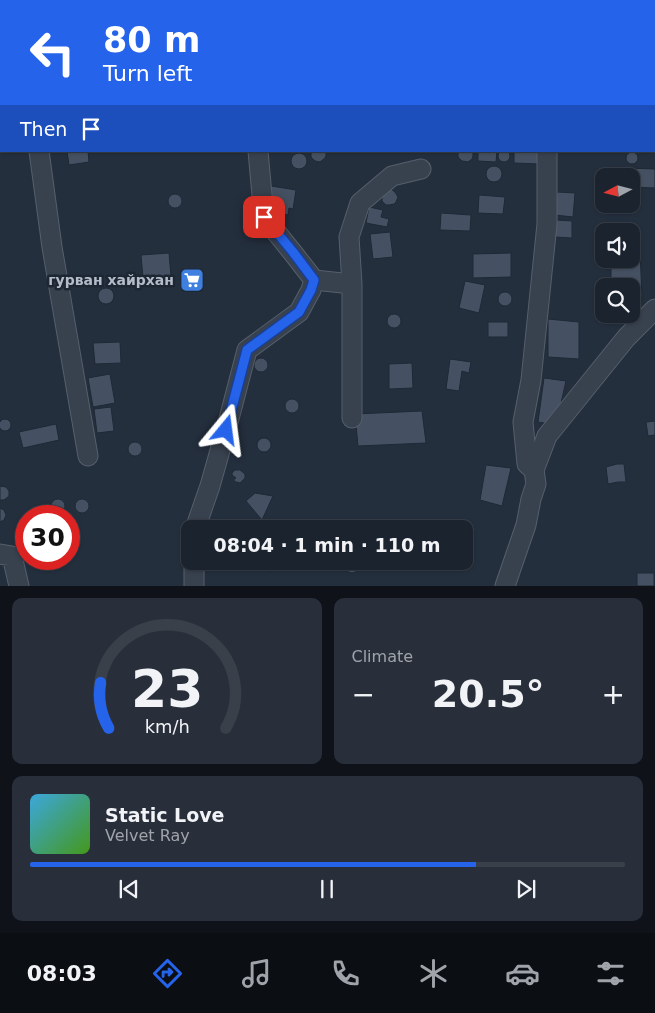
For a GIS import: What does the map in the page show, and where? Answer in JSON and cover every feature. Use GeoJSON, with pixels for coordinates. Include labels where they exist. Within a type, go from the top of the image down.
{"type":"FeatureCollection","features":[{"type":"Feature","properties":{"kind":"street"},"geometry":{"type":"LineString","coordinates":[[39,152],[52,247],[88,456]]}},
{"type":"Feature","properties":{"kind":"street"},"geometry":{"type":"LineString","coordinates":[[258,152],[264,217],[314,280],[352,284]]}},
{"type":"Feature","properties":{"kind":"street"},"geometry":{"type":"LineString","coordinates":[[534,470],[527,464],[523,422],[531,380],[547,224],[547,152]]}},
{"type":"Feature","properties":{"kind":"street"},"geometry":{"type":"LineString","coordinates":[[352,418],[352,284],[349,237],[360,203],[392,176],[421,169]]}},
{"type":"Feature","properties":{"kind":"street"},"geometry":{"type":"LineString","coordinates":[[198,520],[210,486],[247,350],[299,312],[311,290],[314,280]]}},
{"type":"Feature","properties":{"kind":"street"},"geometry":{"type":"LineString","coordinates":[[505,586],[526,525],[536,484],[534,470],[547,436],[626,338],[655,309]]}},
{"type":"Feature","properties":{"kind":"street"},"geometry":{"type":"LineString","coordinates":[[0,554],[12,556],[19,586]]}},
{"type":"Feature","properties":{"kind":"street"},"geometry":{"type":"LineString","coordinates":[[194,570],[194,586]]}},
{"type":"Feature","properties":{"kind":"building"},"geometry":{"type":"Polygon","coordinates":[[[67,152],[88,152],[89,162],[69,165],[67,152]]]}},
{"type":"Feature","properties":{"kind":"building"},"geometry":{"type":"Polygon","coordinates":[[[311,152],[326,152],[325,158],[320,162],[315,161],[311,157],[311,152]]]}},
{"type":"Feature","properties":{"kind":"building"},"geometry":{"type":"Polygon","coordinates":[[[458,152],[473,152],[472,159],[468,162],[462,161],[458,157],[458,152]]]}},
{"type":"Feature","properties":{"kind":"building"},"geometry":{"type":"Polygon","coordinates":[[[478,152],[497,152],[496,162],[478,161],[478,152]]]}},
{"type":"Feature","properties":{"kind":"building"},"geometry":{"type":"Polygon","coordinates":[[[500,152],[508,152],[508,160],[504,162],[498,156],[500,152]]]}},
{"type":"Feature","properties":{"kind":"building"},"geometry":{"type":"Polygon","coordinates":[[[514,152],[541,152],[540,164],[514,163],[514,152]]]}},
{"type":"Feature","properties":{"kind":"building"},"geometry":{"type":"Polygon","coordinates":[[[630,152],[634,152],[638,158],[634,164],[630,164],[626,160],[626,156],[630,152]]]}},
{"type":"Feature","properties":{"kind":"building"},"geometry":{"type":"Polygon","coordinates":[[[299,153],[305,155],[307,161],[305,167],[299,169],[293,167],[291,161],[293,155],[299,153]]]}},
{"type":"Feature","properties":{"kind":"building"},"geometry":{"type":"Polygon","coordinates":[[[494,166],[500,168],[502,174],[500,180],[494,182],[488,180],[486,174],[488,168],[494,166]]]}},
{"type":"Feature","properties":{"kind":"building"},"geometry":{"type":"Polygon","coordinates":[[[640,168],[655,169],[655,188],[640,187],[640,168]]]}},
{"type":"Feature","properties":{"kind":"building"},"geometry":{"type":"Polygon","coordinates":[[[271,186],[296,190],[293,209],[289,208],[288,215],[274,213],[274,207],[268,206],[271,186]]]}},
{"type":"Feature","properties":{"kind":"building"},"geometry":{"type":"Polygon","coordinates":[[[391,189],[398,197],[394,204],[386,205],[382,201],[382,196],[391,189]]]}},
{"type":"Feature","properties":{"kind":"building"},"geometry":{"type":"Polygon","coordinates":[[[557,192],[575,193],[573,217],[555,215],[557,192]]]}},
{"type":"Feature","properties":{"kind":"building"},"geometry":{"type":"Polygon","coordinates":[[[172,194],[178,194],[182,201],[178,208],[172,208],[168,204],[168,198],[172,194]]]}},
{"type":"Feature","properties":{"kind":"building"},"geometry":{"type":"Polygon","coordinates":[[[479,195],[505,197],[503,214],[478,213],[479,195]]]}},
{"type":"Feature","properties":{"kind":"building"},"geometry":{"type":"Polygon","coordinates":[[[369,207],[383,210],[381,217],[389,219],[387,227],[366,223],[369,207]]]}},
{"type":"Feature","properties":{"kind":"building"},"geometry":{"type":"Polygon","coordinates":[[[441,213],[471,215],[470,231],[440,230],[441,213]]]}},
{"type":"Feature","properties":{"kind":"building"},"geometry":{"type":"Polygon","coordinates":[[[556,220],[572,221],[572,238],[555,237],[556,220]]]}},
{"type":"Feature","properties":{"kind":"building"},"geometry":{"type":"Polygon","coordinates":[[[390,232],[393,257],[373,259],[370,234],[390,232]]]}},
{"type":"Feature","properties":{"kind":"building"},"geometry":{"type":"Polygon","coordinates":[[[640,250],[642,297],[640,297],[640,278],[611,278],[611,268],[640,268],[640,250]]]}},
{"type":"Feature","properties":{"kind":"building"},"geometry":{"type":"Polygon","coordinates":[[[169,253],[171,276],[143,278],[141,255],[169,253]]]}},
{"type":"Feature","properties":{"kind":"building"},"geometry":{"type":"Polygon","coordinates":[[[511,253],[511,277],[473,278],[473,254],[511,253]]]}},
{"type":"Feature","properties":{"kind":"building"},"geometry":{"type":"Polygon","coordinates":[[[465,281],[485,285],[479,313],[459,308],[465,281]]]}},
{"type":"Feature","properties":{"kind":"building"},"geometry":{"type":"Polygon","coordinates":[[[106,288],[112,290],[114,296],[112,302],[106,304],[100,302],[98,296],[100,290],[106,288]]]}},
{"type":"Feature","properties":{"kind":"building"},"geometry":{"type":"Polygon","coordinates":[[[502,292],[508,292],[512,299],[508,306],[502,306],[498,302],[498,296],[502,292]]]}},
{"type":"Feature","properties":{"kind":"building"},"geometry":{"type":"Polygon","coordinates":[[[394,314],[399,316],[401,321],[399,326],[394,328],[389,326],[387,321],[389,316],[394,314]]]}},
{"type":"Feature","properties":{"kind":"building"},"geometry":{"type":"Polygon","coordinates":[[[548,319],[579,322],[579,359],[548,357],[548,319]]]}},
{"type":"Feature","properties":{"kind":"building"},"geometry":{"type":"Polygon","coordinates":[[[488,322],[508,322],[508,337],[488,337],[488,322]]]}},
{"type":"Feature","properties":{"kind":"building"},"geometry":{"type":"Polygon","coordinates":[[[120,342],[121,363],[95,364],[93,343],[120,342]]]}},
{"type":"Feature","properties":{"kind":"building"},"geometry":{"type":"Polygon","coordinates":[[[261,358],[266,360],[268,365],[266,370],[261,372],[256,370],[254,365],[256,360],[261,358]]]}},
{"type":"Feature","properties":{"kind":"building"},"geometry":{"type":"Polygon","coordinates":[[[450,359],[471,362],[469,373],[462,371],[459,391],[446,389],[450,359]]]}},
{"type":"Feature","properties":{"kind":"building"},"geometry":{"type":"Polygon","coordinates":[[[412,363],[413,388],[389,389],[389,364],[412,363]]]}},
{"type":"Feature","properties":{"kind":"building"},"geometry":{"type":"Polygon","coordinates":[[[110,374],[115,403],[93,407],[88,378],[110,374]]]}},
{"type":"Feature","properties":{"kind":"building"},"geometry":{"type":"Polygon","coordinates":[[[544,378],[566,381],[556,425],[538,422],[544,378]]]}},
{"type":"Feature","properties":{"kind":"building"},"geometry":{"type":"Polygon","coordinates":[[[292,399],[297,401],[299,406],[297,411],[292,413],[287,411],[285,406],[287,401],[292,399]]]}},
{"type":"Feature","properties":{"kind":"building"},"geometry":{"type":"Polygon","coordinates":[[[111,407],[114,431],[97,433],[94,409],[111,407]]]}},
{"type":"Feature","properties":{"kind":"building"},"geometry":{"type":"Polygon","coordinates":[[[422,411],[426,443],[358,446],[355,414],[422,411]]]}},
{"type":"Feature","properties":{"kind":"building"},"geometry":{"type":"Polygon","coordinates":[[[3,419],[7,419],[11,425],[7,431],[3,431],[-1,427],[-1,423],[3,419]]]}},
{"type":"Feature","properties":{"kind":"building"},"geometry":{"type":"Polygon","coordinates":[[[655,421],[655,435],[648,436],[646,422],[655,421]]]}},
{"type":"Feature","properties":{"kind":"building"},"geometry":{"type":"Polygon","coordinates":[[[56,424],[59,440],[23,448],[19,432],[56,424]]]}},
{"type":"Feature","properties":{"kind":"building"},"geometry":{"type":"Polygon","coordinates":[[[264,438],[269,440],[271,445],[269,450],[264,452],[259,450],[257,445],[259,440],[264,438]]]}},
{"type":"Feature","properties":{"kind":"building"},"geometry":{"type":"Polygon","coordinates":[[[135,442],[140,444],[142,449],[140,454],[135,456],[130,454],[128,449],[130,444],[135,442]]]}},
{"type":"Feature","properties":{"kind":"building"},"geometry":{"type":"Polygon","coordinates":[[[624,464],[626,482],[608,484],[606,467],[624,464]]]}},
{"type":"Feature","properties":{"kind":"building"},"geometry":{"type":"Polygon","coordinates":[[[486,465],[511,468],[502,506],[480,500],[486,465]]]}},
{"type":"Feature","properties":{"kind":"building"},"geometry":{"type":"Polygon","coordinates":[[[235,470],[240,470],[245,474],[245,478],[240,483],[233,480],[236,478],[232,475],[235,470]]]}},
{"type":"Feature","properties":{"kind":"building"},"geometry":{"type":"Polygon","coordinates":[[[0,486],[6,487],[9,491],[9,496],[4,500],[0,500],[0,486]]]}},
{"type":"Feature","properties":{"kind":"building"},"geometry":{"type":"Polygon","coordinates":[[[255,493],[273,496],[262,520],[246,501],[255,493]]]}},
{"type":"Feature","properties":{"kind":"building"},"geometry":{"type":"Polygon","coordinates":[[[55,499],[61,499],[65,505],[51,505],[55,499]]]}},
{"type":"Feature","properties":{"kind":"building"},"geometry":{"type":"Polygon","coordinates":[[[82,499],[88,503],[87,511],[82,513],[80,512],[80,505],[75,505],[77,501],[82,499]]]}},
{"type":"Feature","properties":{"kind":"building"},"geometry":{"type":"Polygon","coordinates":[[[0,508],[4,510],[6,515],[4,520],[0,522],[0,508]]]}},
{"type":"Feature","properties":{"kind":"building"},"geometry":{"type":"Polygon","coordinates":[[[347,570],[357,570],[354,573],[347,570]]]}},
{"type":"Feature","properties":{"kind":"building"},"geometry":{"type":"Polygon","coordinates":[[[637,573],[654,573],[654,586],[637,586],[637,573]]]}},
{"type":"Feature","properties":{"kind":"place","name":"гурван хайрхан"},"geometry":{"type":"Point","coordinates":[192,280]}},
{"type":"Feature","properties":{"kind":"route"},"geometry":{"type":"LineString","coordinates":[[226,430],[247,350],[299,312],[311,290],[314,280],[264,217]]}}]}
